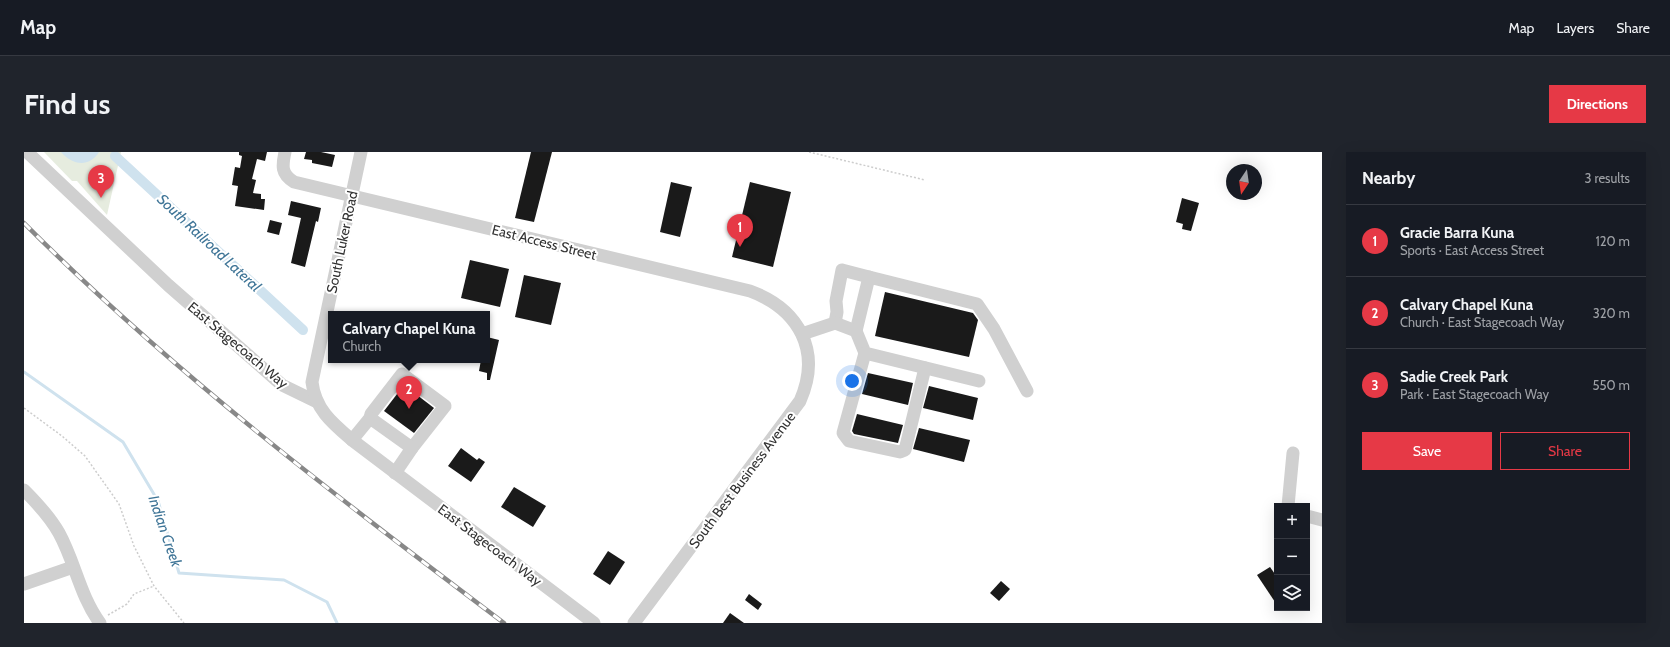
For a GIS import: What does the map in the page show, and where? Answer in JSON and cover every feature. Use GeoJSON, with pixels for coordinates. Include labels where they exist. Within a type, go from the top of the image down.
{"type":"FeatureCollection","features":[{"type":"Feature","properties":{"kind":"street","name":"East Stagecoach Way"},"geometry":{"type":"LineString","coordinates":[[28,152],[168,285],[282,385],[317,402],[331,422],[352,440],[594,623]]}},
{"type":"Feature","properties":{"kind":"street","name":"East Access Street"},"geometry":{"type":"LineString","coordinates":[[285,152],[282,165],[284,175],[294,182],[750,291],[768,298],[788,315],[799,329]]}},
{"type":"Feature","properties":{"kind":"street","name":"South Luker Road"},"geometry":{"type":"LineString","coordinates":[[317,402],[312,382],[361,152]]}},
{"type":"Feature","properties":{"kind":"street"},"geometry":{"type":"LineString","coordinates":[[834,323],[837,312],[836,301],[842,270],[977,304],[994,329],[1027,391]]}},
{"type":"Feature","properties":{"kind":"street"},"geometry":{"type":"LineString","coordinates":[[869,277],[856,331],[865,353],[843,433],[849,441],[900,452],[905,450],[925,368]]}},
{"type":"Feature","properties":{"kind":"street"},"geometry":{"type":"LineString","coordinates":[[799,329],[834,323],[856,331]]}},
{"type":"Feature","properties":{"kind":"street","name":"South Best Business Avenue"},"geometry":{"type":"LineString","coordinates":[[634,623],[800,401],[805,390],[809,368],[808,356],[799,329]]}},
{"type":"Feature","properties":{"kind":"street"},"geometry":{"type":"LineString","coordinates":[[865,353],[979,381]]}},
{"type":"Feature","properties":{"kind":"street"},"geometry":{"type":"LineString","coordinates":[[352,440],[402,374],[445,406],[412,448],[395,474]]}},
{"type":"Feature","properties":{"kind":"street"},"geometry":{"type":"LineString","coordinates":[[370,418],[412,448]]}},
{"type":"Feature","properties":{"kind":"street"},"geometry":{"type":"LineString","coordinates":[[1288,503],[1293,453]]}},
{"type":"Feature","properties":{"kind":"street"},"geometry":{"type":"LineString","coordinates":[[24,490],[46,514],[59,534],[90,609],[102,620]]}},
{"type":"Feature","properties":{"kind":"street"},"geometry":{"type":"LineString","coordinates":[[1310,517],[1322,520]]}},
{"type":"Feature","properties":{"kind":"street"},"geometry":{"type":"LineString","coordinates":[[24,584],[73,567]]}},
{"type":"Feature","properties":{"kind":"path"},"geometry":{"type":"LineString","coordinates":[[809,152],[925,180]]}},
{"type":"Feature","properties":{"kind":"path"},"geometry":{"type":"LineString","coordinates":[[24,408],[62,436],[85,456],[119,504],[134,546],[154,586],[184,623]]}},
{"type":"Feature","properties":{"kind":"path"},"geometry":{"type":"LineString","coordinates":[[102,620],[127,604],[134,594],[154,586]]}},
{"type":"Feature","properties":{"kind":"shaded area"},"geometry":{"type":"Polygon","coordinates":[[[44,152],[121,152],[107,215],[77,181],[72,181],[44,152]]]}},
{"type":"Feature","properties":{"kind":"water"},"geometry":{"type":"Polygon","coordinates":[[[61,152],[99,152],[90,161],[80,163],[70,160],[61,152]]]}},
{"type":"Feature","properties":{"kind":"building"},"geometry":{"type":"Polygon","coordinates":[[[239,152],[267,152],[265,161],[257,159],[252,179],[256,180],[253,193],[261,194],[261,199],[265,199],[264,210],[235,206],[238,186],[232,185],[235,167],[240,168],[242,156],[239,155],[239,152]]]}},
{"type":"Feature","properties":{"kind":"building"},"geometry":{"type":"Polygon","coordinates":[[[306,152],[321,152],[335,155],[332,167],[312,163],[312,160],[304,159],[306,152]]]}},
{"type":"Feature","properties":{"kind":"building"},"geometry":{"type":"Polygon","coordinates":[[[531,152],[552,152],[534,222],[515,218],[531,152]]]}},
{"type":"Feature","properties":{"kind":"building"},"geometry":{"type":"Polygon","coordinates":[[[671,182],[692,187],[680,237],[660,232],[671,182]]]}},
{"type":"Feature","properties":{"kind":"building"},"geometry":{"type":"Polygon","coordinates":[[[750,182],[791,192],[773,267],[732,257],[750,182]]]}},
{"type":"Feature","properties":{"kind":"building"},"geometry":{"type":"Polygon","coordinates":[[[1182,198],[1199,203],[1191,231],[1182,229],[1183,224],[1176,222],[1182,198]]]}},
{"type":"Feature","properties":{"kind":"building"},"geometry":{"type":"Polygon","coordinates":[[[291,201],[321,208],[318,222],[316,221],[305,267],[291,263],[301,218],[288,215],[291,201]]]}},
{"type":"Feature","properties":{"kind":"building"},"geometry":{"type":"Polygon","coordinates":[[[270,220],[282,223],[279,235],[267,232],[270,220]]]}},
{"type":"Feature","properties":{"kind":"building"},"geometry":{"type":"Polygon","coordinates":[[[470,260],[509,269],[500,307],[461,298],[470,260]]]}},
{"type":"Feature","properties":{"kind":"building"},"geometry":{"type":"Polygon","coordinates":[[[524,275],[561,283],[551,325],[515,317],[524,275]]]}},
{"type":"Feature","properties":{"kind":"building"},"geometry":{"type":"Polygon","coordinates":[[[885,292],[973,313],[978,320],[969,357],[875,336],[885,292]]]}},
{"type":"Feature","properties":{"kind":"building"},"geometry":{"type":"Polygon","coordinates":[[[490,338],[499,340],[490,380],[487,380],[487,373],[479,371],[480,363],[490,363],[490,338]]]}},
{"type":"Feature","properties":{"kind":"building"},"geometry":{"type":"Polygon","coordinates":[[[868,373],[913,383],[908,405],[862,394],[868,373]]]}},
{"type":"Feature","properties":{"kind":"building"},"geometry":{"type":"Polygon","coordinates":[[[404,385],[434,408],[414,433],[384,411],[404,385]]]}},
{"type":"Feature","properties":{"kind":"building"},"geometry":{"type":"Polygon","coordinates":[[[929,386],[978,398],[973,420],[923,408],[929,386]]]}},
{"type":"Feature","properties":{"kind":"building"},"geometry":{"type":"Polygon","coordinates":[[[857,414],[903,425],[898,443],[854,434],[852,431],[857,414]]]}},
{"type":"Feature","properties":{"kind":"building"},"geometry":{"type":"Polygon","coordinates":[[[919,428],[970,440],[964,462],[913,449],[919,428]]]}},
{"type":"Feature","properties":{"kind":"building"},"geometry":{"type":"Polygon","coordinates":[[[461,448],[477,460],[479,458],[485,462],[471,482],[448,466],[461,448]]]}},
{"type":"Feature","properties":{"kind":"building"},"geometry":{"type":"Polygon","coordinates":[[[514,487],[546,506],[533,527],[501,507],[514,487]]]}},
{"type":"Feature","properties":{"kind":"building"},"geometry":{"type":"Polygon","coordinates":[[[608,551],[625,562],[610,585],[593,574],[608,551]]]}},
{"type":"Feature","properties":{"kind":"building"},"geometry":{"type":"Polygon","coordinates":[[[1270,567],[1274,573],[1274,600],[1257,575],[1270,567]]]}},
{"type":"Feature","properties":{"kind":"building"},"geometry":{"type":"Polygon","coordinates":[[[1001,581],[1010,589],[999,601],[990,593],[1001,581]]]}},
{"type":"Feature","properties":{"kind":"building"},"geometry":{"type":"Polygon","coordinates":[[[749,594],[762,604],[758,610],[745,600],[749,594]]]}},
{"type":"Feature","properties":{"kind":"building"},"geometry":{"type":"Polygon","coordinates":[[[730,613],[744,623],[723,623],[730,613]]]}},
{"type":"Feature","properties":{"kind":"waterway","name":"South Railroad Lateral"},"geometry":{"type":"LineString","coordinates":[[115,156],[303,330]]}},
{"type":"Feature","properties":{"kind":"waterway","name":"Indian Creek"},"geometry":{"type":"LineString","coordinates":[[24,372],[123,442],[158,501],[179,573],[284,580],[327,602],[337,623]]}},
{"type":"Feature","properties":{"kind":"railway"},"geometry":{"type":"LineString","coordinates":[[24,223],[80,278],[197,382],[318,481],[504,623]]}},
{"type":"Feature","properties":{"kind":"place","name":"Sadie Creek Park"},"geometry":{"type":"Point","coordinates":[101,198]}},
{"type":"Feature","properties":{"kind":"place","name":"Gracie Barra Kuna"},"geometry":{"type":"Point","coordinates":[740,247]}},
{"type":"Feature","properties":{"kind":"place","name":"Calvary Chapel Kuna"},"geometry":{"type":"Point","coordinates":[409,409]}}]}
